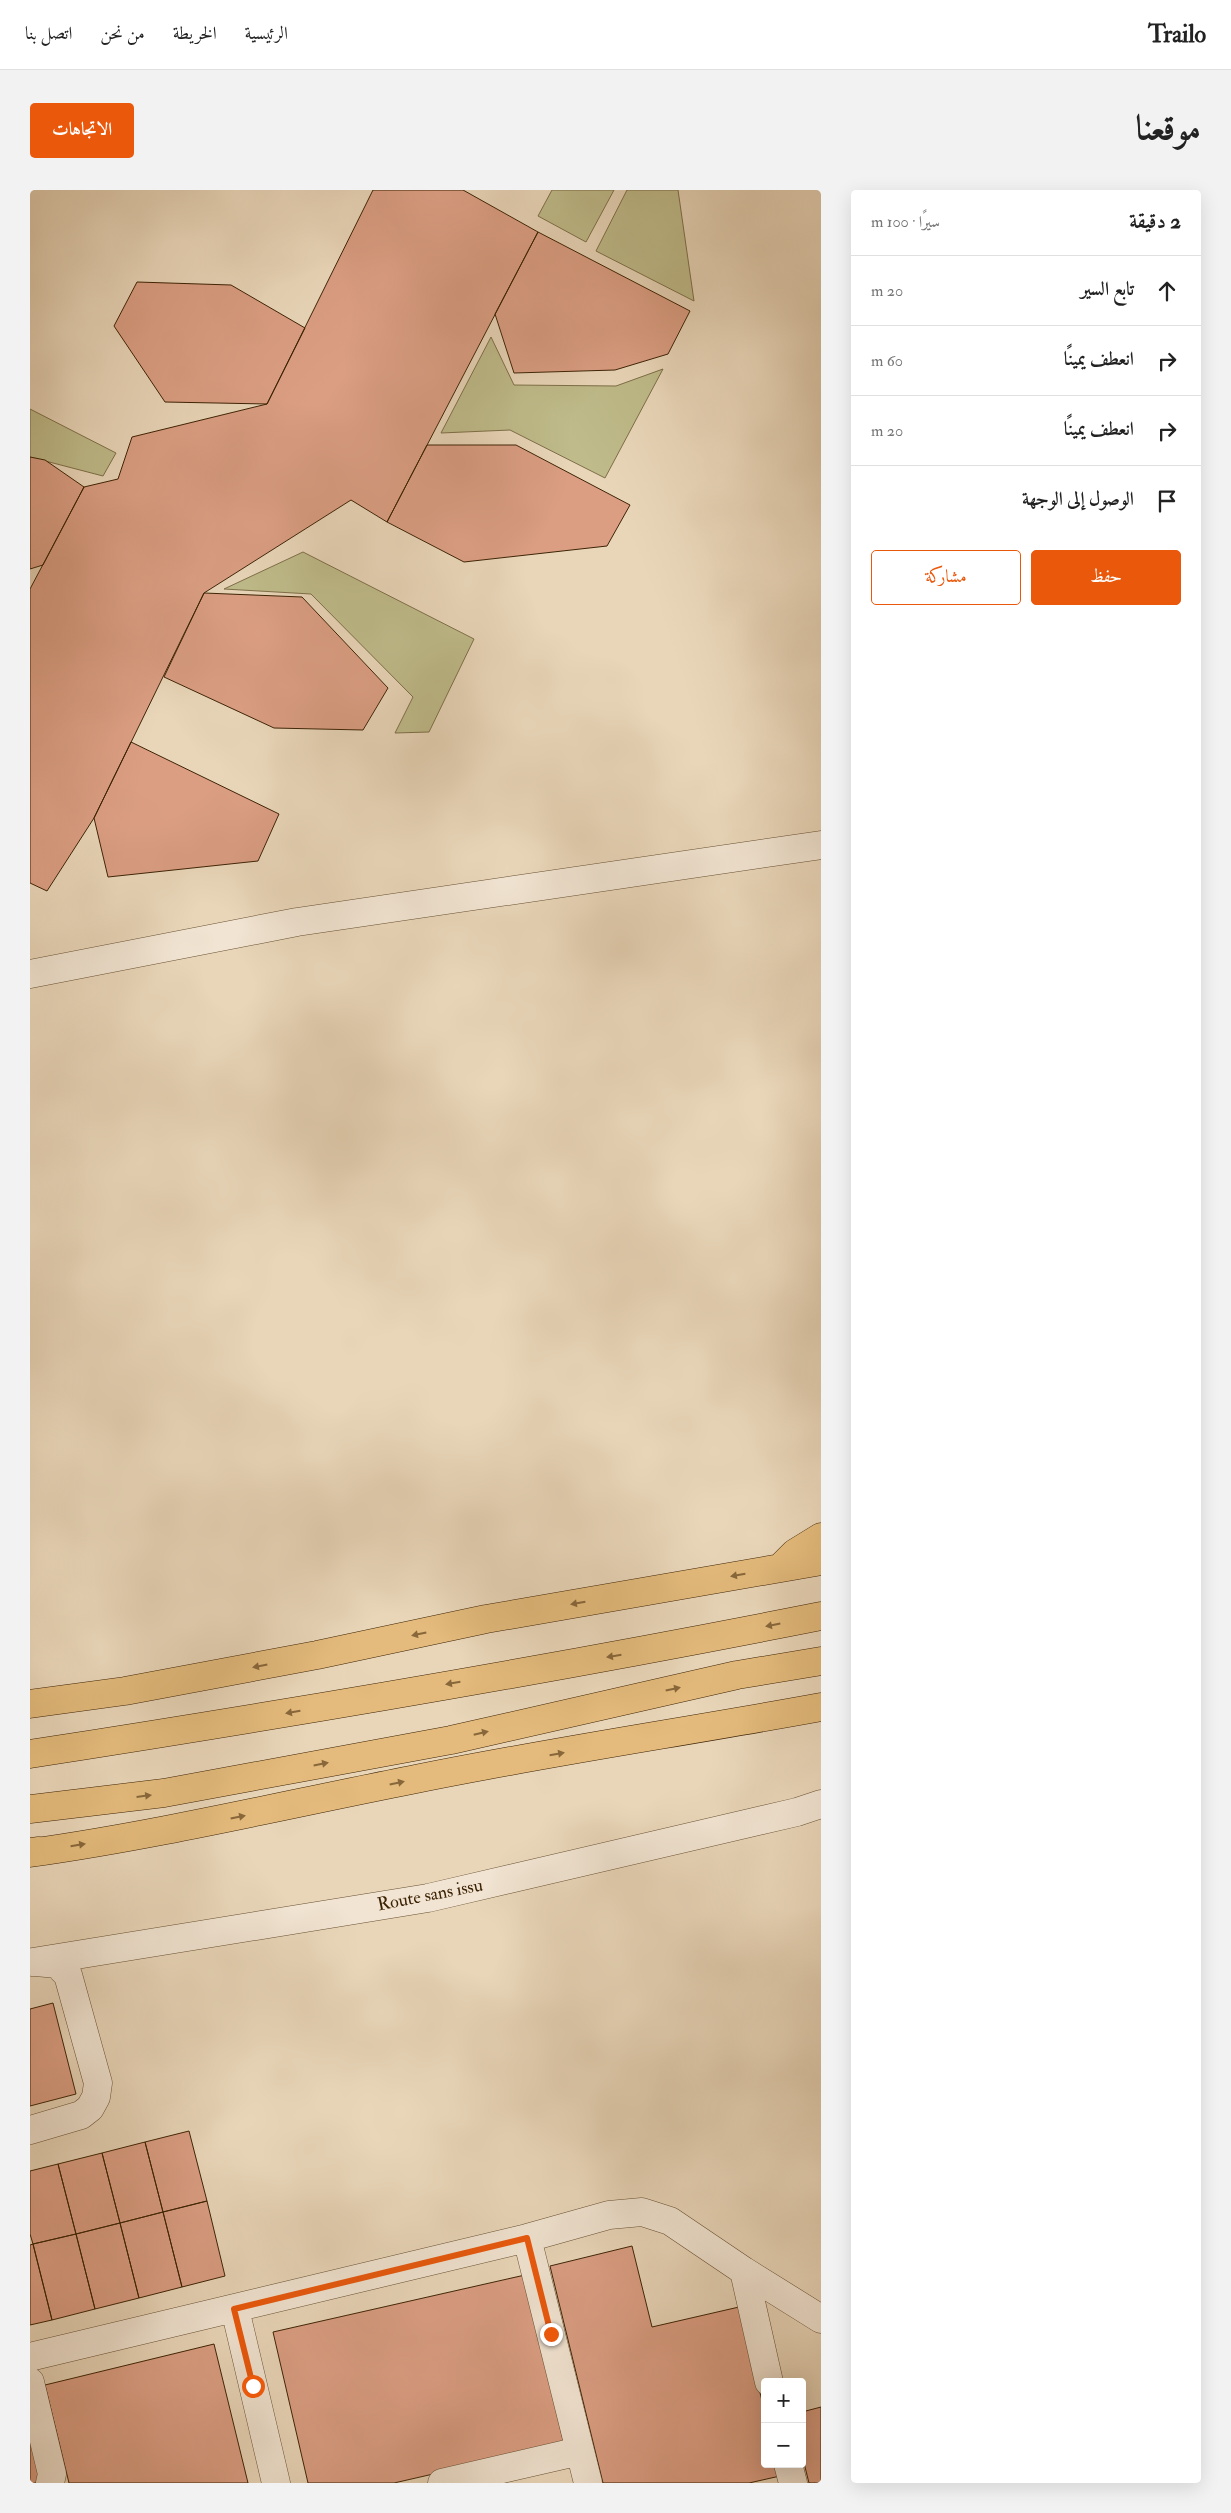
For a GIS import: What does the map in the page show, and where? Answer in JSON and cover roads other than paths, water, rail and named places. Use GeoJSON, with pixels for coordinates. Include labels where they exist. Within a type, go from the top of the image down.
{"type":"FeatureCollection","features":[{"type":"Feature","properties":{"kind":"main road"},"geometry":{"type":"LineString","coordinates":[[781,1567],[794,1553],[821,1537]]}},
{"type":"Feature","properties":{"kind":"main road"},"geometry":{"type":"LineString","coordinates":[[30,1704],[125,1691],[317,1655],[486,1619],[821,1561]]}},
{"type":"Feature","properties":{"kind":"main road"},"geometry":{"type":"LineString","coordinates":[[30,1754],[208,1727],[635,1653],[821,1616]]}},
{"type":"Feature","properties":{"kind":"main road"},"geometry":{"type":"LineString","coordinates":[[30,1809],[164,1793],[451,1740],[737,1676],[821,1661]]}},
{"type":"Feature","properties":{"kind":"main road"},"geometry":{"type":"LineString","coordinates":[[33,1852],[132,1837],[246,1816],[413,1779],[813,1713]]}},
{"type":"Feature","properties":{"kind":"street"},"geometry":{"type":"LineString","coordinates":[[30,974],[297,922],[821,845]]}},
{"type":"Feature","properties":{"kind":"street","name":"Route sans issu"},"geometry":{"type":"LineString","coordinates":[[32,1962],[428,1898],[797,1812],[821,1804]]}},
{"type":"Feature","properties":{"kind":"street"},"geometry":{"type":"LineString","coordinates":[[30,2130],[81,2115],[94,2102],[98,2083],[68,1975],[57,1964],[32,1962]]}},
{"type":"Feature","properties":{"kind":"street"},"geometry":{"type":"LineString","coordinates":[[30,2357],[527,2238],[609,2215],[642,2212],[670,2221],[744,2271],[821,2318]]}},
{"type":"Feature","properties":{"kind":"street"},"geometry":{"type":"LineString","coordinates":[[527,2238],[588,2483]]}},
{"type":"Feature","properties":{"kind":"street"},"geometry":{"type":"LineString","coordinates":[[744,2271],[768,2378]]}},
{"type":"Feature","properties":{"kind":"street"},"geometry":{"type":"LineString","coordinates":[[234,2309],[276,2483]]}},
{"type":"Feature","properties":{"kind":"street"},"geometry":{"type":"LineString","coordinates":[[30,2382],[52,2474],[50,2483]]}},
{"type":"Feature","properties":{"kind":"street"},"geometry":{"type":"LineString","coordinates":[[442,2483],[496,2477],[580,2451]]}},
{"type":"Feature","properties":{"kind":"street"},"geometry":{"type":"LineString","coordinates":[[789,2468],[793,2483]]}}]}
